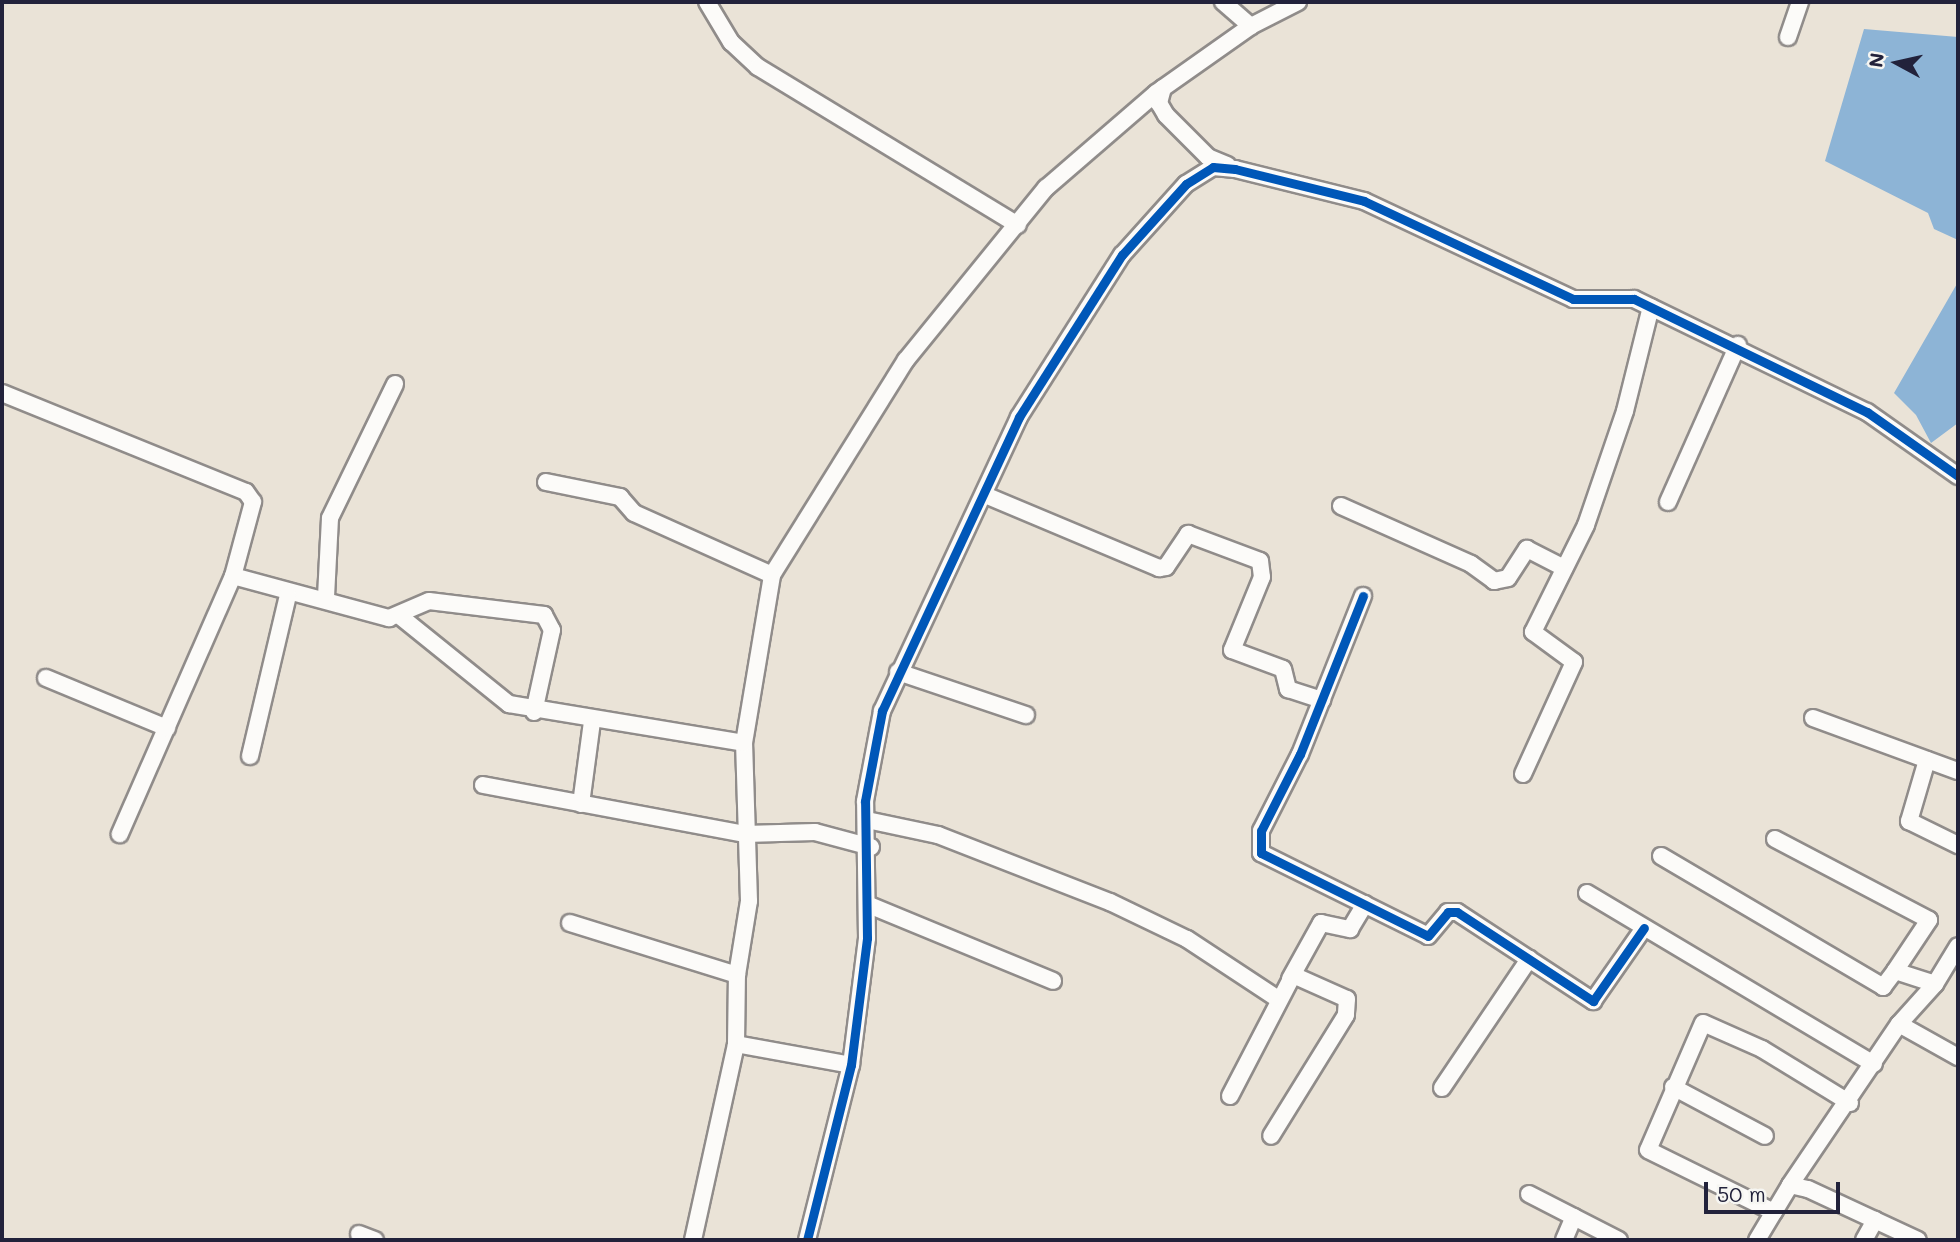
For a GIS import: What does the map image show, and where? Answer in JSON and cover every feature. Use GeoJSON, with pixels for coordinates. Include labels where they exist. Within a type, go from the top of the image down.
{"type":"FeatureCollection","features":[{"type":"Feature","properties":{"kind":"street"},"geometry":{"type":"LineString","coordinates":[[707,2],[731,42],[758,67],[1018,225]]}},
{"type":"Feature","properties":{"kind":"street"},"geometry":{"type":"LineString","coordinates":[[1223,2],[1251,26]]}},
{"type":"Feature","properties":{"kind":"street"},"geometry":{"type":"LineString","coordinates":[[693,1240],[736,1044],[737,975],[749,901],[744,743],[772,575],[906,360],[1046,188],[1163,88],[1251,26],[1297,2]]}},
{"type":"Feature","properties":{"kind":"street"},"geometry":{"type":"LineString","coordinates":[[1788,37],[1800,2]]}},
{"type":"Feature","properties":{"kind":"street"},"geometry":{"type":"LineString","coordinates":[[1163,88],[1159,103],[1166,114],[1208,157],[1235,169]]}},
{"type":"Feature","properties":{"kind":"street"},"geometry":{"type":"LineString","coordinates":[[807,1240],[851,1065],[869,905],[871,847],[867,820],[882,711],[898,672],[985,495],[1019,416],[1122,255],[1186,184],[1213,167],[1235,169],[1364,201],[1573,299],[1634,299],[1738,345],[1867,412],[1958,476]]}},
{"type":"Feature","properties":{"kind":"street"},"geometry":{"type":"LineString","coordinates":[[1523,774],[1574,662],[1533,632],[1586,525],[1625,411],[1651,307]]}},
{"type":"Feature","properties":{"kind":"street"},"geometry":{"type":"LineString","coordinates":[[1668,502],[1738,345]]}},
{"type":"Feature","properties":{"kind":"street"},"geometry":{"type":"LineString","coordinates":[[326,597],[330,518],[394,384]]}},
{"type":"Feature","properties":{"kind":"street"},"geometry":{"type":"LineString","coordinates":[[2,393],[246,492],[254,513],[233,576],[120,834]]}},
{"type":"Feature","properties":{"kind":"street"},"geometry":{"type":"LineString","coordinates":[[546,482],[620,496],[635,513],[772,575]]}},
{"type":"Feature","properties":{"kind":"street"},"geometry":{"type":"LineString","coordinates":[[985,495],[1159,568],[1166,567],[1188,534],[1260,561],[1262,578],[1232,650],[1280,668],[1288,689],[1322,700]]}},
{"type":"Feature","properties":{"kind":"street"},"geometry":{"type":"LineString","coordinates":[[1341,506],[1471,564],[1494,581],[1508,578],[1527,550],[1564,568]]}},
{"type":"Feature","properties":{"kind":"street"},"geometry":{"type":"LineString","coordinates":[[233,576],[288,595],[326,597],[401,617],[485,690],[534,712],[744,743]]}},
{"type":"Feature","properties":{"kind":"street"},"geometry":{"type":"LineString","coordinates":[[250,756],[288,595]]}},
{"type":"Feature","properties":{"kind":"street"},"geometry":{"type":"LineString","coordinates":[[1363,596],[1322,700],[1258,844],[1271,859],[1428,936],[1448,912],[1457,912],[1593,1001],[1644,928]]}},
{"type":"Feature","properties":{"kind":"street"},"geometry":{"type":"LineString","coordinates":[[401,617],[429,601],[531,610],[548,617],[552,630],[534,712]]}},
{"type":"Feature","properties":{"kind":"street"},"geometry":{"type":"LineString","coordinates":[[898,672],[1026,715]]}},
{"type":"Feature","properties":{"kind":"street"},"geometry":{"type":"LineString","coordinates":[[46,678],[167,728]]}},
{"type":"Feature","properties":{"kind":"street"},"geometry":{"type":"LineString","coordinates":[[1814,718],[1958,771]]}},
{"type":"Feature","properties":{"kind":"street"},"geometry":{"type":"LineString","coordinates":[[582,804],[592,722]]}},
{"type":"Feature","properties":{"kind":"street"},"geometry":{"type":"LineString","coordinates":[[1927,760],[1909,821],[1958,845]]}},
{"type":"Feature","properties":{"kind":"street"},"geometry":{"type":"LineString","coordinates":[[483,785],[746,834],[815,832],[871,847]]}},
{"type":"Feature","properties":{"kind":"street"},"geometry":{"type":"LineString","coordinates":[[867,820],[938,835],[1110,902],[1187,939],[1278,999]]}},
{"type":"Feature","properties":{"kind":"street"},"geometry":{"type":"LineString","coordinates":[[1661,856],[1883,987],[1929,920],[1775,839]]}},
{"type":"Feature","properties":{"kind":"street"},"geometry":{"type":"LineString","coordinates":[[1587,893],[1874,1064]]}},
{"type":"Feature","properties":{"kind":"street"},"geometry":{"type":"LineString","coordinates":[[1230,1096],[1278,999],[1321,923],[1350,929],[1365,904]]}},
{"type":"Feature","properties":{"kind":"street"},"geometry":{"type":"LineString","coordinates":[[869,905],[1053,981]]}},
{"type":"Feature","properties":{"kind":"street"},"geometry":{"type":"LineString","coordinates":[[570,923],[737,975]]}},
{"type":"Feature","properties":{"kind":"street"},"geometry":{"type":"LineString","coordinates":[[1757,1240],[1790,1185],[1850,1103],[1899,1024],[1935,984],[1952,972],[1958,946]]}},
{"type":"Feature","properties":{"kind":"street"},"geometry":{"type":"LineString","coordinates":[[1442,1088],[1529,959]]}},
{"type":"Feature","properties":{"kind":"street"},"geometry":{"type":"LineString","coordinates":[[1895,971],[1935,984]]}},
{"type":"Feature","properties":{"kind":"street"},"geometry":{"type":"LineString","coordinates":[[1271,1136],[1349,1003],[1304,975],[1290,979]]}},
{"type":"Feature","properties":{"kind":"street"},"geometry":{"type":"LineString","coordinates":[[1774,1212],[1648,1150],[1703,1023],[1711,1022],[1850,1103]]}},
{"type":"Feature","properties":{"kind":"street"},"geometry":{"type":"LineString","coordinates":[[1899,1024],[1958,1057]]}},
{"type":"Feature","properties":{"kind":"street"},"geometry":{"type":"LineString","coordinates":[[736,1044],[851,1065]]}},
{"type":"Feature","properties":{"kind":"street"},"geometry":{"type":"LineString","coordinates":[[1673,1087],[1765,1136]]}},
{"type":"Feature","properties":{"kind":"street"},"geometry":{"type":"LineString","coordinates":[[1790,1185],[1918,1240]]}},
{"type":"Feature","properties":{"kind":"street"},"geometry":{"type":"LineString","coordinates":[[1529,1194],[1619,1240]]}},
{"type":"Feature","properties":{"kind":"street"},"geometry":{"type":"LineString","coordinates":[[1564,1240],[1574,1217]]}},
{"type":"Feature","properties":{"kind":"street"},"geometry":{"type":"LineString","coordinates":[[1864,1240],[1875,1220]]}},
{"type":"Feature","properties":{"kind":"street"},"geometry":{"type":"LineString","coordinates":[[359,1234],[375,1240]]}},
{"type":"Feature","properties":{"kind":"water"},"geometry":{"type":"Polygon","coordinates":[[[1864,29],[1958,37],[1958,240],[1934,229],[1928,213],[1825,161],[1864,29]]]}},
{"type":"Feature","properties":{"kind":"water"},"geometry":{"type":"Polygon","coordinates":[[[1958,282],[1958,423],[1931,443],[1916,415],[1894,393],[1958,282]]]}},
{"type":"Feature","properties":{"kind":"cycle path"},"geometry":{"type":"LineString","coordinates":[[807,1240],[851,1065],[867,938],[865,801],[882,711],[1019,417],[1122,255],[1186,184],[1213,167],[1235,169],[1364,201],[1573,299],[1634,299],[1867,412],[1958,476]]}},
{"type":"Feature","properties":{"kind":"cycle path"},"geometry":{"type":"LineString","coordinates":[[1363,596],[1300,754],[1261,831],[1261,853],[1428,936],[1448,912],[1457,912],[1593,1001],[1644,928]]}}]}
